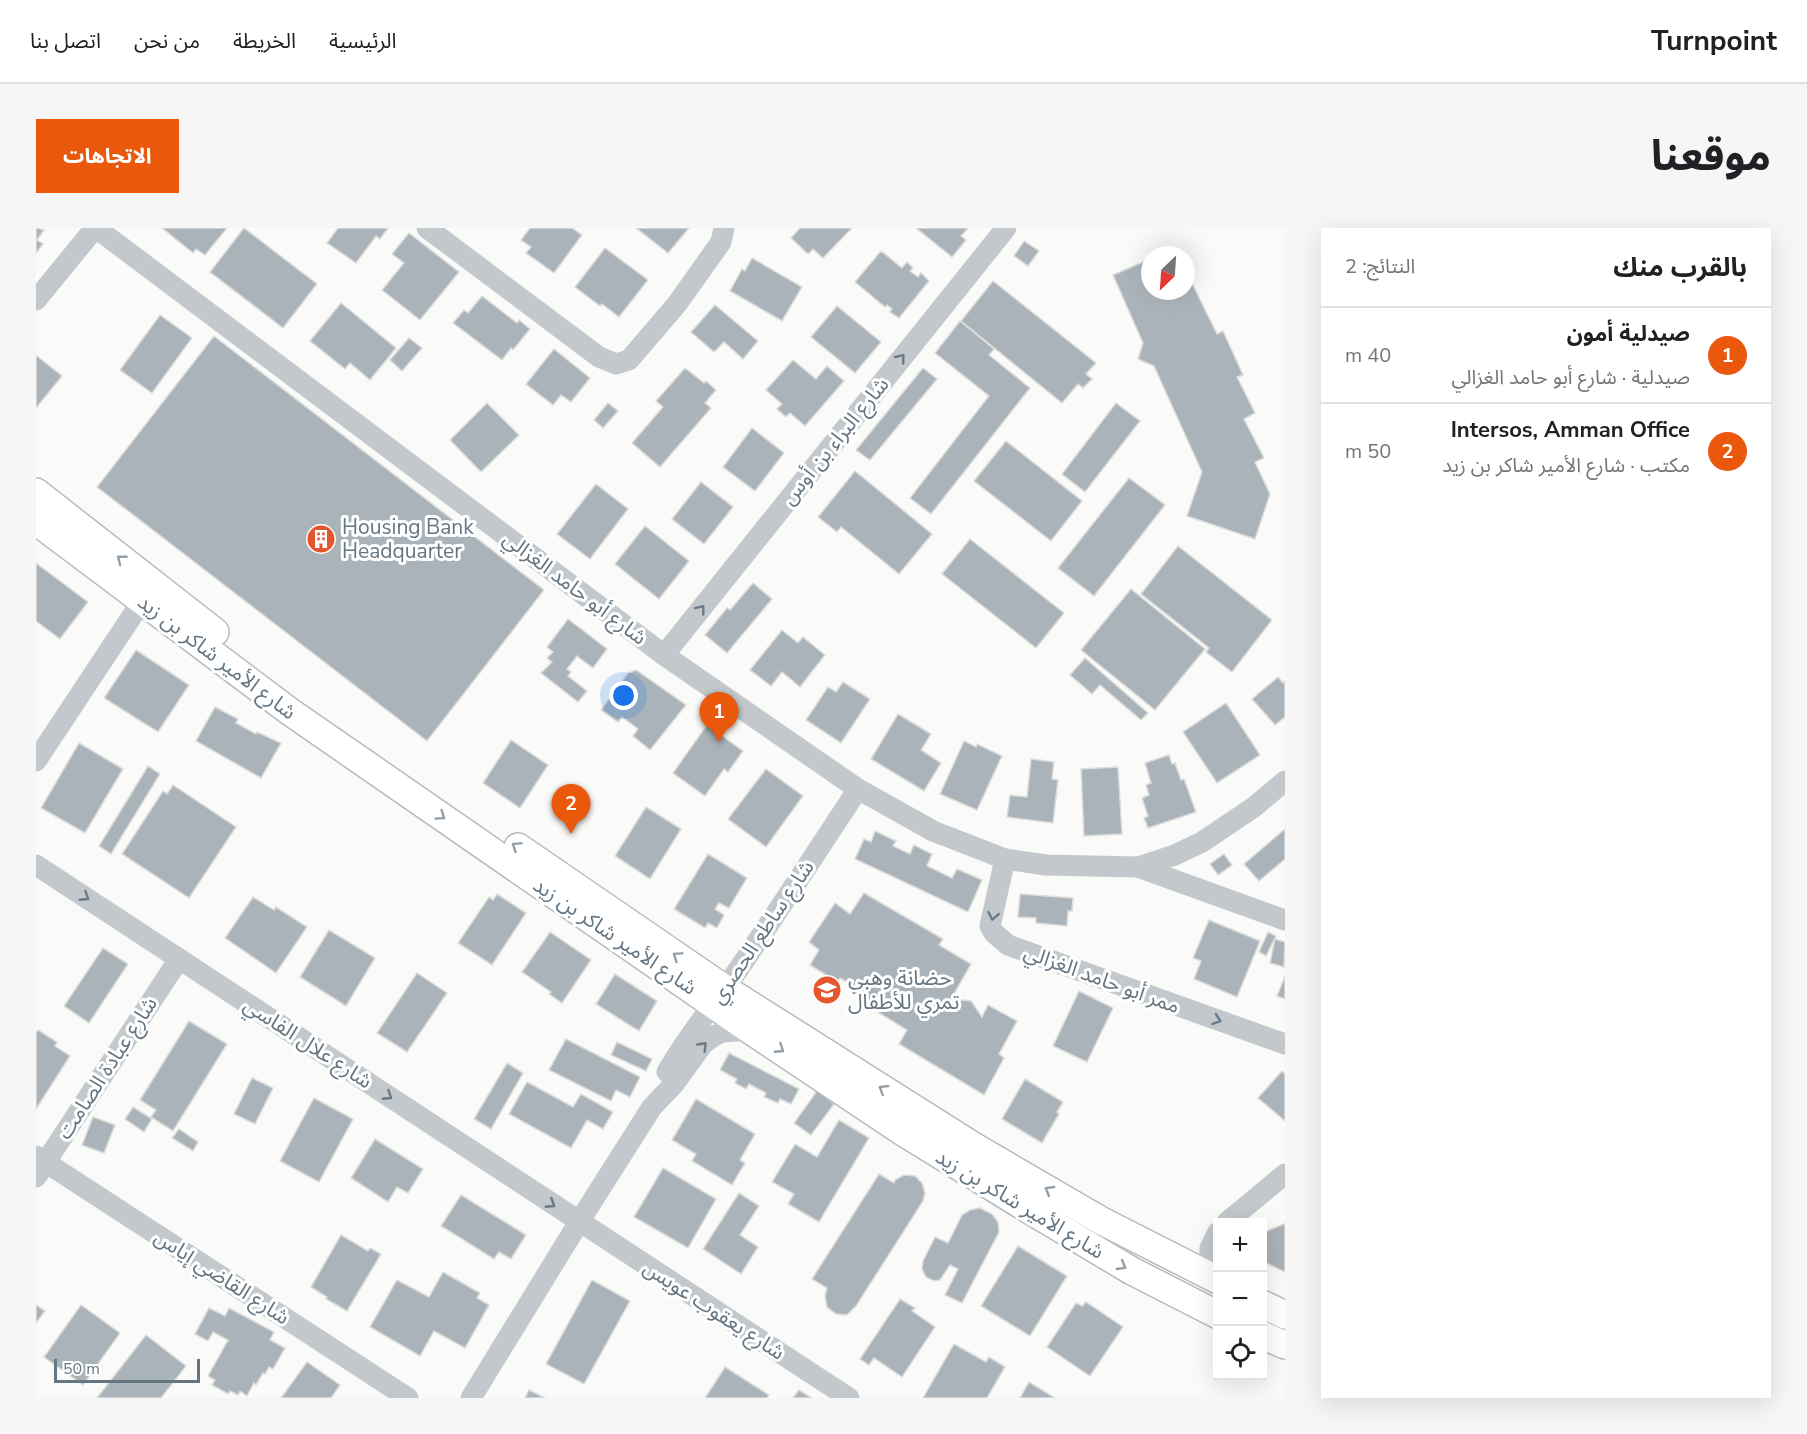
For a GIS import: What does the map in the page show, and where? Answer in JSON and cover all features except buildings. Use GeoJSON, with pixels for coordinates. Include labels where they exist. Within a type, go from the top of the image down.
{"type":"FeatureCollection","features":[{"type":"Feature","properties":{"kind":"main road","name":"شارع الأمير شاكر بن زيد"},"geometry":{"type":"LineString","coordinates":[[36,492],[147,592],[289,711],[677,981],[720,996],[1100,1220],[1213,1277]]}},
{"type":"Feature","properties":{"kind":"main road","name":"شارع الأمير شاكر بن زيد"},"geometry":{"type":"LineString","coordinates":[[36,521],[147,592]]}},
{"type":"Feature","properties":{"kind":"main road","name":"شارع الأمير شاكر بن زيد"},"geometry":{"type":"LineString","coordinates":[[720,996],[750,1029],[903,1132],[1132,1271],[1213,1312]]}},
{"type":"Feature","properties":{"kind":"main road"},"geometry":{"type":"LineString","coordinates":[[1267,1307],[1285,1315]]}},
{"type":"Feature","properties":{"kind":"main road"},"geometry":{"type":"LineString","coordinates":[[1267,1337],[1285,1345]]}},
{"type":"Feature","properties":{"kind":"street"},"geometry":{"type":"LineString","coordinates":[[36,300],[95,228]]}},
{"type":"Feature","properties":{"kind":"street","name":"شارع أبو حامد الغزالي"},"geometry":{"type":"LineString","coordinates":[[95,228],[664,655],[858,789],[933,831],[1005,859],[1046,865],[1138,867]]}},
{"type":"Feature","properties":{"kind":"street"},"geometry":{"type":"LineString","coordinates":[[427,228],[599,357],[616,364],[629,360],[677,304],[721,242],[724,228]]}},
{"type":"Feature","properties":{"kind":"street","name":"شارع البراء بن أوس"},"geometry":{"type":"LineString","coordinates":[[664,655],[1006,228]]}},
{"type":"Feature","properties":{"kind":"street"},"geometry":{"type":"LineString","coordinates":[[36,761],[147,592]]}},
{"type":"Feature","properties":{"kind":"street"},"geometry":{"type":"LineString","coordinates":[[1138,867],[1175,855],[1202,842],[1254,807],[1285,781]]}},
{"type":"Feature","properties":{"kind":"street","name":"شارع ساطع الحصري"},"geometry":{"type":"LineString","coordinates":[[471,1398],[652,1107],[664,1077],[679,1052],[720,996],[858,789]]}},
{"type":"Feature","properties":{"kind":"street","name":"ممر أبو حامد الغزالي"},"geometry":{"type":"LineString","coordinates":[[1005,859],[990,926],[994,933],[1008,945],[1285,1044]]}},
{"type":"Feature","properties":{"kind":"street","name":"شارع علال الفاسي"},"geometry":{"type":"LineString","coordinates":[[36,865],[579,1222]]}},
{"type":"Feature","properties":{"kind":"street"},"geometry":{"type":"LineString","coordinates":[[1138,867],[1285,920]]}},
{"type":"Feature","properties":{"kind":"street","name":"شارع عبادة الصامت"},"geometry":{"type":"LineString","coordinates":[[39,1165],[179,958]]}},
{"type":"Feature","properties":{"kind":"street","name":"شارع ساطع الحصري"},"geometry":{"type":"LineString","coordinates":[[652,1107],[674,1084],[709,1040],[723,1032],[750,1029]]}},
{"type":"Feature","properties":{"kind":"street","name":"شارع القاضي إياس"},"geometry":{"type":"LineString","coordinates":[[39,1165],[408,1398]]}},
{"type":"Feature","properties":{"kind":"street"},"geometry":{"type":"LineString","coordinates":[[1233,1218],[1280,1184]]}},
{"type":"Feature","properties":{"kind":"street","name":"شارع يعقوب عويس"},"geometry":{"type":"LineString","coordinates":[[579,1222],[849,1398]]}},
{"type":"Feature","properties":{"kind":"street"},"geometry":{"type":"LineString","coordinates":[[1213,1242],[1210,1248],[1213,1270]]}},
{"type":"Feature","properties":{"kind":"place","name":"Housing Bank Headquarter"},"geometry":{"type":"Point","coordinates":[321,539]}},
{"type":"Feature","properties":{"kind":"place","name":"صيدلية أمون"},"geometry":{"type":"Point","coordinates":[719,742]}},
{"type":"Feature","properties":{"kind":"place","name":"Intersos, Amman Office"},"geometry":{"type":"Point","coordinates":[571,834]}},
{"type":"Feature","properties":{"kind":"place","name":"حضانة وهبي تمري للأطفال"},"geometry":{"type":"Point","coordinates":[827,990]}}]}
